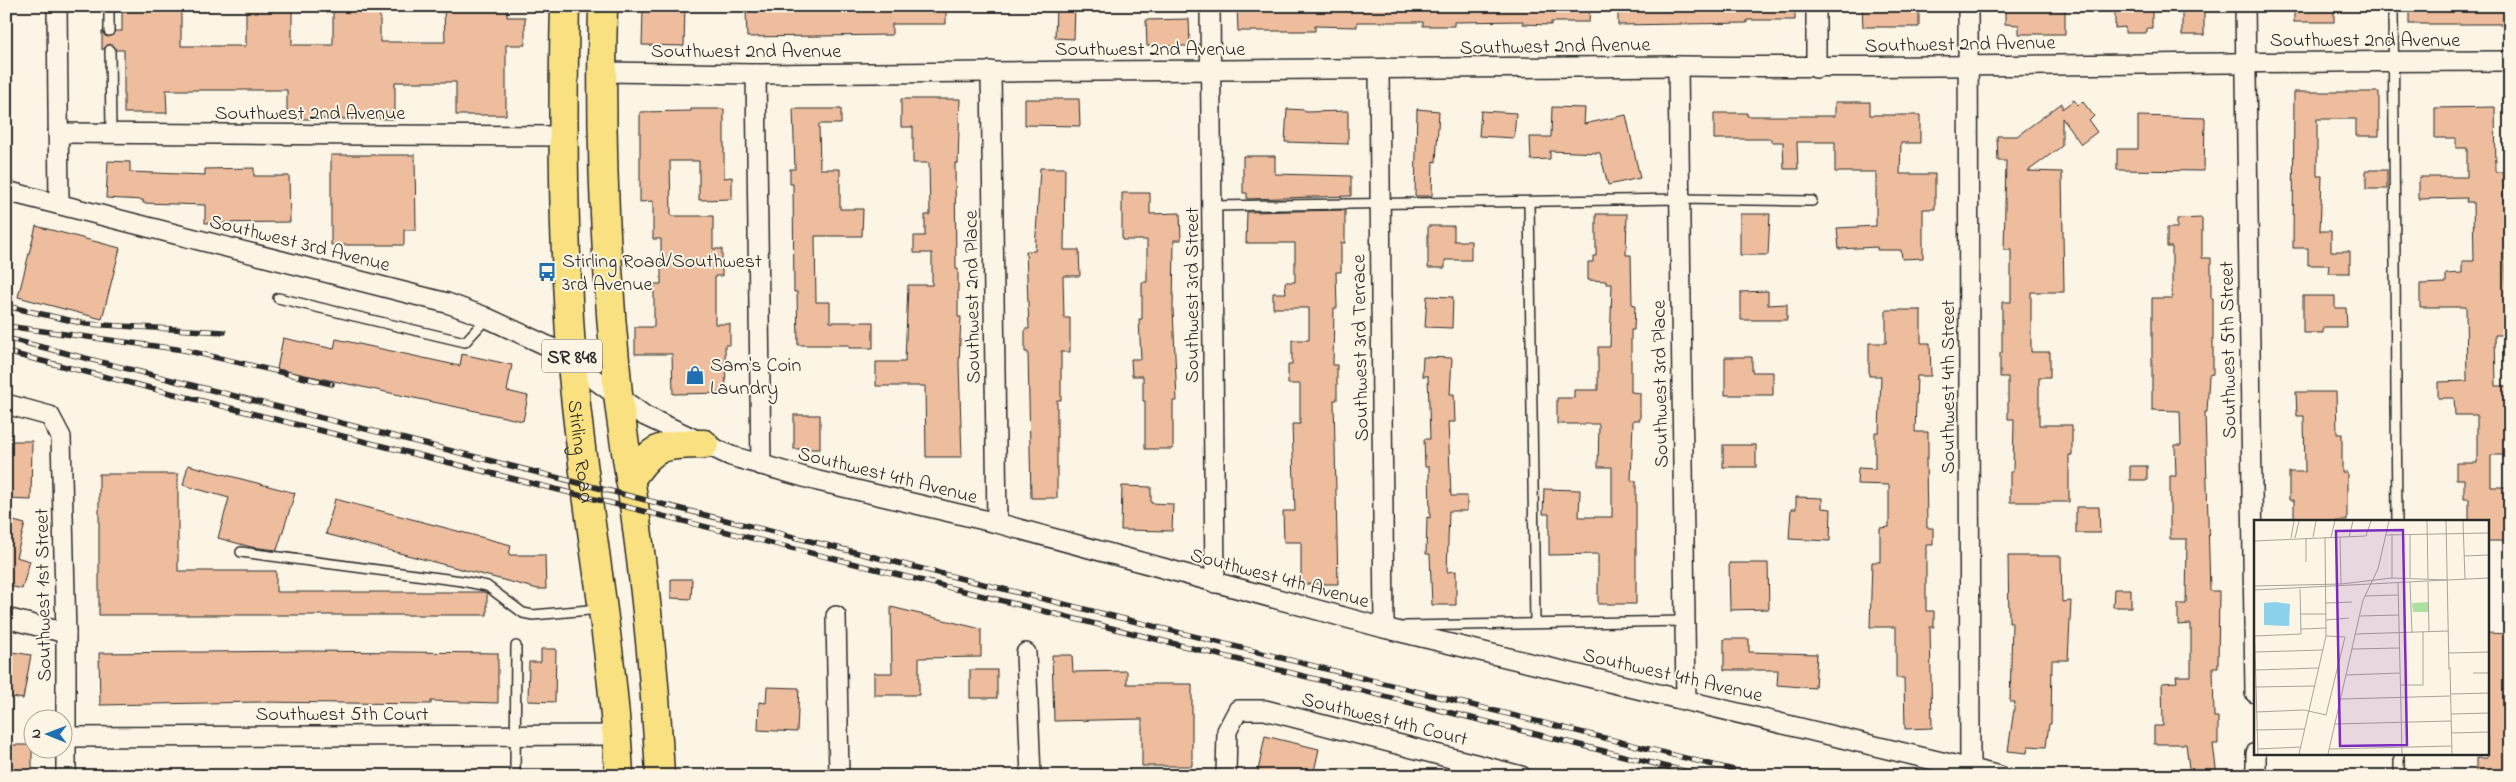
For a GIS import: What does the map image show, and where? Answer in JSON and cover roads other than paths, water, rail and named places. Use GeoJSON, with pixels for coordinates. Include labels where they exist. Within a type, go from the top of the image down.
{"type":"FeatureCollection","features":[{"type":"Feature","properties":{"kind":"main road","name":"Stirling Road"},"geometry":{"type":"LineString","coordinates":[[565,6],[562,136],[572,364],[585,484],[603,609],[617,735],[618,776]]}},
{"type":"Feature","properties":{"kind":"main road","name":"SR 848"},"geometry":{"type":"LineString","coordinates":[[603,6],[601,72],[609,288],[618,396],[652,657],[660,776]]}},
{"type":"Feature","properties":{"kind":"main road"},"geometry":{"type":"LineString","coordinates":[[630,480],[640,465],[652,453],[661,448],[704,444]]}},
{"type":"Feature","properties":{"kind":"street"},"geometry":{"type":"LineString","coordinates":[[57,6],[60,204]]}},
{"type":"Feature","properties":{"kind":"street","name":"Southwest 3rd Street"},"geometry":{"type":"LineString","coordinates":[[1210,6],[1216,583]]}},
{"type":"Feature","properties":{"kind":"street"},"geometry":{"type":"LineString","coordinates":[[1816,6],[1816,68]]}},
{"type":"Feature","properties":{"kind":"street","name":"Southwest 4th Street"},"geometry":{"type":"LineString","coordinates":[[1968,6],[1970,768]]}},
{"type":"Feature","properties":{"kind":"street","name":"Southwest 5th Street"},"geometry":{"type":"LineString","coordinates":[[2245,6],[2244,62],[2254,636]]}},
{"type":"Feature","properties":{"kind":"street","name":"Southwest 2nd Avenue"},"geometry":{"type":"LineString","coordinates":[[601,72],[756,74],[1678,66],[1816,68],[2244,62],[2510,61]]}},
{"type":"Feature","properties":{"kind":"street","name":"Southwest 3rd Place"},"geometry":{"type":"LineString","coordinates":[[1678,66],[1686,700]]}},
{"type":"Feature","properties":{"kind":"street","name":"Southwest 3rd Terrace"},"geometry":{"type":"LineString","coordinates":[[1379,69],[1384,628]]}},
{"type":"Feature","properties":{"kind":"street","name":"Southwest 2nd Place"},"geometry":{"type":"LineString","coordinates":[[990,71],[997,523]]}},
{"type":"Feature","properties":{"kind":"street"},"geometry":{"type":"LineString","coordinates":[[756,74],[761,465]]}},
{"type":"Feature","properties":{"kind":"street","name":"Southwest 2nd Avenue"},"geometry":{"type":"LineString","coordinates":[[58,133],[562,136]]}},
{"type":"Feature","properties":{"kind":"street","name":"Southwest 3rd Avenue"},"geometry":{"type":"LineString","coordinates":[[6,191],[447,303],[487,318],[550,347],[572,364]]}},
{"type":"Feature","properties":{"kind":"street","name":"Southwest 4th Avenue"},"geometry":{"type":"LineString","coordinates":[[572,364],[645,416],[704,444],[761,465],[818,481],[997,523],[1384,628],[2000,776]]}},
{"type":"Feature","properties":{"kind":"street","name":"Southwest 1st Street"},"geometry":{"type":"LineString","coordinates":[[6,404],[50,416],[61,437],[67,710]]}},
{"type":"Feature","properties":{"kind":"street"},"geometry":{"type":"LineString","coordinates":[[836,616],[839,776]]}},
{"type":"Feature","properties":{"kind":"street"},"geometry":{"type":"LineString","coordinates":[[6,618],[66,634]]}},
{"type":"Feature","properties":{"kind":"street"},"geometry":{"type":"LineString","coordinates":[[1026,653],[1031,776]]}},
{"type":"Feature","properties":{"kind":"street","name":"Southwest 4th Court"},"geometry":{"type":"LineString","coordinates":[[1226,776],[1227,731],[1238,710],[1264,710],[1520,776]]}},
{"type":"Feature","properties":{"kind":"street","name":"Southwest 5th Court"},"geometry":{"type":"LineString","coordinates":[[72,737],[617,735]]}},
{"type":"Feature","properties":{"kind":"street"},"geometry":{"type":"LineString","coordinates":[[2256,754],[2256,776]]}},
{"type":"Feature","properties":{"kind":"street","name":"Southwest 1st Street"},"geometry":{"type":"LineString","coordinates":[[66,760],[66,776]]}},
{"type":"Feature","properties":{"kind":"lane"},"geometry":{"type":"LineString","coordinates":[[109,6],[109,31]]}},
{"type":"Feature","properties":{"kind":"lane"},"geometry":{"type":"LineString","coordinates":[[2393,6],[2397,520]]}},
{"type":"Feature","properties":{"kind":"lane"},"geometry":{"type":"LineString","coordinates":[[110,50],[111,133]]}},
{"type":"Feature","properties":{"kind":"lane"},"geometry":{"type":"LineString","coordinates":[[1213,206],[1679,199],[1812,201]]}},
{"type":"Feature","properties":{"kind":"lane"},"geometry":{"type":"LineString","coordinates":[[1529,202],[1535,623]]}},
{"type":"Feature","properties":{"kind":"lane"},"geometry":{"type":"LineString","coordinates":[[278,298],[465,342],[487,318]]}},
{"type":"Feature","properties":{"kind":"lane"},"geometry":{"type":"LineString","coordinates":[[241,552],[487,586],[514,608],[532,615],[603,609]]}},
{"type":"Feature","properties":{"kind":"lane"},"geometry":{"type":"LineString","coordinates":[[1384,628],[1685,621]]}},
{"type":"Feature","properties":{"kind":"lane"},"geometry":{"type":"LineString","coordinates":[[515,776],[516,646]]}},
{"type":"Feature","properties":{"kind":"lane"},"geometry":{"type":"LineString","coordinates":[[2399,754],[2399,776]]}},
{"type":"Feature","properties":{"kind":"railway"},"geometry":{"type":"LineString","coordinates":[[6,306],[86,324],[224,332]]}},
{"type":"Feature","properties":{"kind":"railway"},"geometry":{"type":"LineString","coordinates":[[6,326],[184,350],[332,384]]}},
{"type":"Feature","properties":{"kind":"railway"},"geometry":{"type":"LineString","coordinates":[[6,338],[697,513],[1758,776]]}},
{"type":"Feature","properties":{"kind":"railway"},"geometry":{"type":"LineString","coordinates":[[6,352],[1704,776]]}},
{"type":"Feature","properties":{"kind":"place","name":"Stirling Road/Southwest 3rd Avenue"},"geometry":{"type":"Point","coordinates":[547,272]}},
{"type":"Feature","properties":{"kind":"place","name":"Sam's Coin Laundry"},"geometry":{"type":"Point","coordinates":[695,375]}}]}
